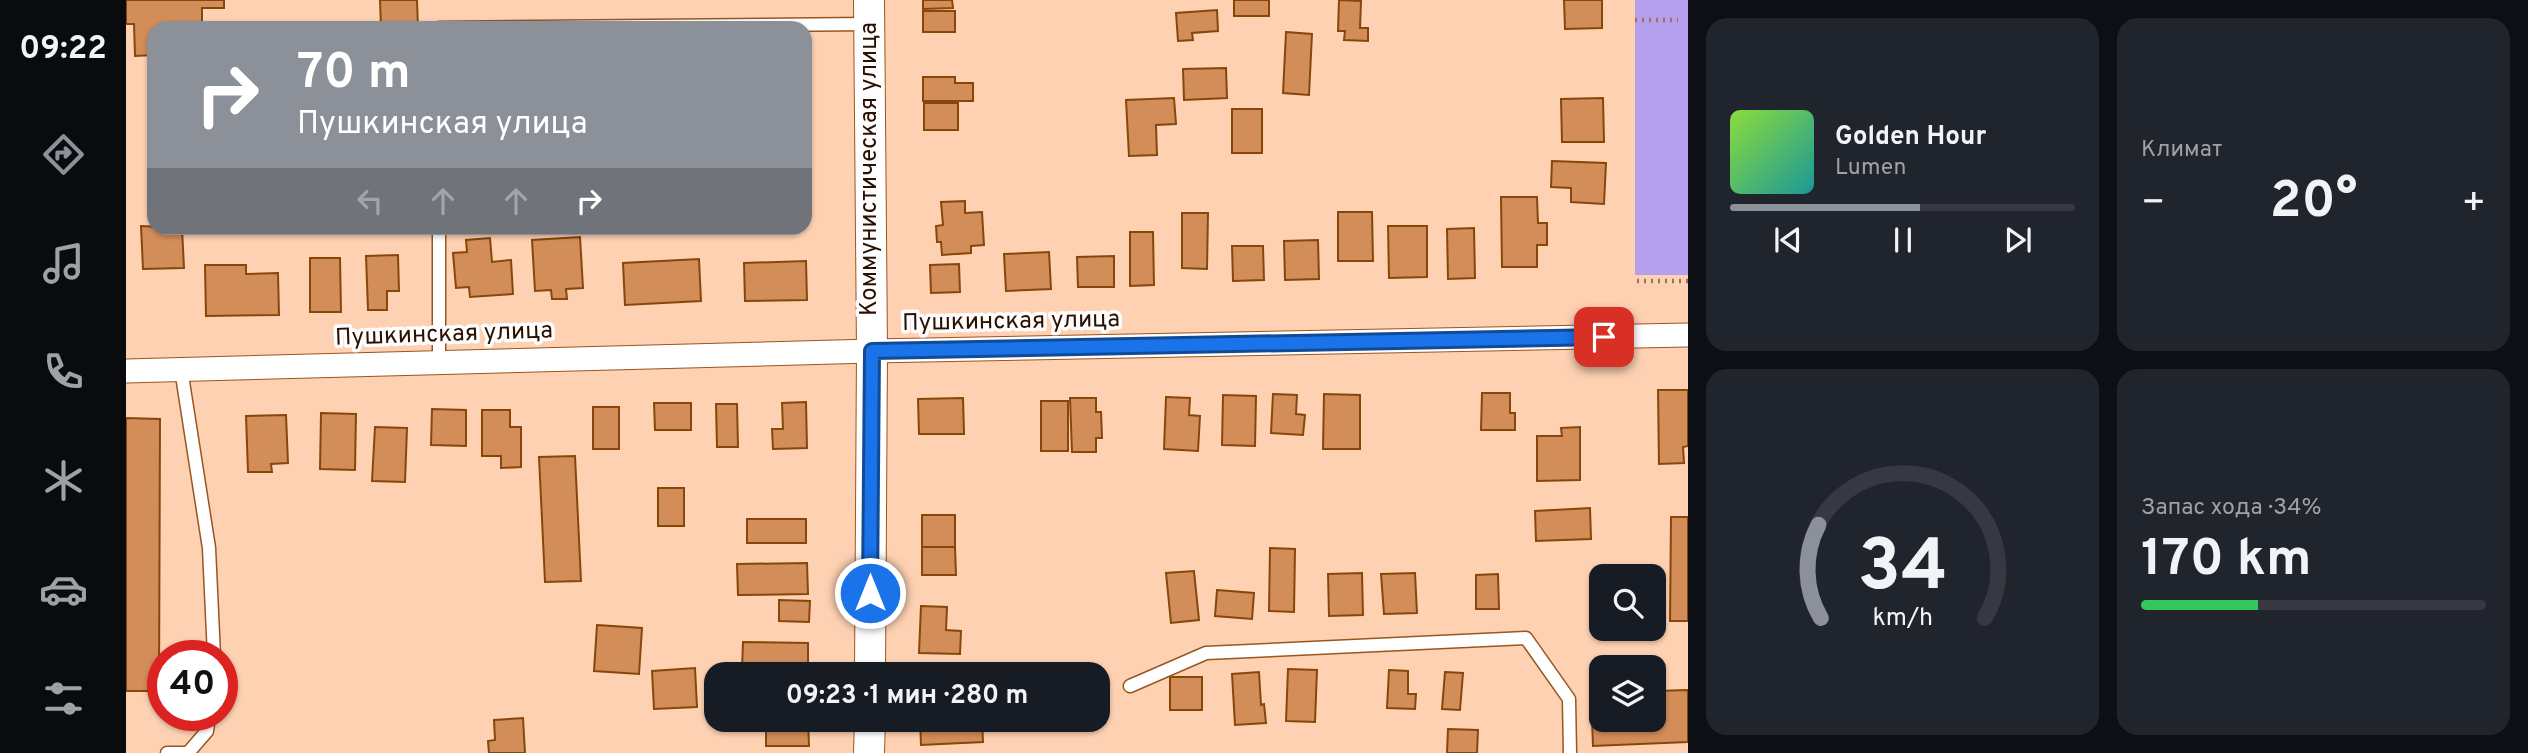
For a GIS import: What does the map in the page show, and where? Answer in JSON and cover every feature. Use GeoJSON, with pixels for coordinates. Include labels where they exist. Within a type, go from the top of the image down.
{"type":"FeatureCollection","features":[{"type":"Feature","properties":{"kind":"street","name":"Коммунистическая улица"},"geometry":{"type":"LineString","coordinates":[[869,12],[872,351],[870,662]]}},
{"type":"Feature","properties":{"kind":"street","name":"Пушкинская улица"},"geometry":{"type":"LineString","coordinates":[[126,371],[872,351],[1688,335]]}},
{"type":"Feature","properties":{"kind":"street"},"geometry":{"type":"LineString","coordinates":[[869,753],[870,732]]}},
{"type":"Feature","properties":{"kind":"lane"},"geometry":{"type":"LineString","coordinates":[[627,21],[869,12]]}},
{"type":"Feature","properties":{"kind":"lane"},"geometry":{"type":"LineString","coordinates":[[439,235],[439,361]]}},
{"type":"Feature","properties":{"kind":"lane"},"geometry":{"type":"LineString","coordinates":[[181,369],[209,548],[213,640]]}},
{"type":"Feature","properties":{"kind":"lane"},"geometry":{"type":"LineString","coordinates":[[1130,686],[1206,653],[1526,638],[1569,699],[1570,753]]}},
{"type":"Feature","properties":{"kind":"lane"},"geometry":{"type":"LineString","coordinates":[[167,753],[188,753],[207,731]]}},
{"type":"Feature","properties":{"kind":"path"},"geometry":{"type":"LineString","coordinates":[[1635,20],[1678,20]]}},
{"type":"Feature","properties":{"kind":"path"},"geometry":{"type":"LineString","coordinates":[[1637,281],[1688,281]]}},
{"type":"Feature","properties":{"kind":"shaded area"},"geometry":{"type":"Polygon","coordinates":[[[1635,0],[1688,0],[1688,275],[1635,275],[1635,0]]]}},
{"type":"Feature","properties":{"kind":"building"},"geometry":{"type":"Polygon","coordinates":[[[126,0],[224,0],[224,8],[202,8],[202,21],[147,21],[147,55],[135,56],[134,24],[126,24],[126,0]]]}},
{"type":"Feature","properties":{"kind":"building"},"geometry":{"type":"Polygon","coordinates":[[[380,0],[417,0],[418,21],[381,21],[380,0]]]}},
{"type":"Feature","properties":{"kind":"building"},"geometry":{"type":"Polygon","coordinates":[[[923,0],[952,0],[953,8],[923,9],[923,0]]]}},
{"type":"Feature","properties":{"kind":"building"},"geometry":{"type":"Polygon","coordinates":[[[1234,0],[1269,0],[1269,16],[1234,16],[1234,0]]]}},
{"type":"Feature","properties":{"kind":"building"},"geometry":{"type":"Polygon","coordinates":[[[1339,0],[1361,1],[1360,28],[1368,28],[1368,41],[1344,40],[1345,31],[1338,31],[1339,0]]]}},
{"type":"Feature","properties":{"kind":"building"},"geometry":{"type":"Polygon","coordinates":[[[1564,0],[1602,0],[1602,28],[1565,29],[1564,0]]]}},
{"type":"Feature","properties":{"kind":"building"},"geometry":{"type":"Polygon","coordinates":[[[1217,10],[1218,31],[1192,33],[1193,40],[1178,41],[1176,13],[1217,10]]]}},
{"type":"Feature","properties":{"kind":"building"},"geometry":{"type":"Polygon","coordinates":[[[923,11],[955,11],[955,32],[923,32],[923,11]]]}},
{"type":"Feature","properties":{"kind":"building"},"geometry":{"type":"Polygon","coordinates":[[[1286,32],[1312,34],[1309,95],[1283,93],[1286,32]]]}},
{"type":"Feature","properties":{"kind":"building"},"geometry":{"type":"Polygon","coordinates":[[[1226,68],[1227,98],[1184,100],[1183,69],[1226,68]]]}},
{"type":"Feature","properties":{"kind":"building"},"geometry":{"type":"Polygon","coordinates":[[[923,77],[955,77],[955,83],[973,83],[973,101],[923,101],[923,77]]]}},
{"type":"Feature","properties":{"kind":"building"},"geometry":{"type":"Polygon","coordinates":[[[1174,98],[1176,124],[1156,125],[1157,155],[1129,156],[1126,100],[1174,98]]]}},
{"type":"Feature","properties":{"kind":"building"},"geometry":{"type":"Polygon","coordinates":[[[1603,98],[1604,142],[1562,142],[1561,99],[1603,98]]]}},
{"type":"Feature","properties":{"kind":"building"},"geometry":{"type":"Polygon","coordinates":[[[924,103],[958,103],[958,130],[924,130],[924,103]]]}},
{"type":"Feature","properties":{"kind":"building"},"geometry":{"type":"Polygon","coordinates":[[[1232,109],[1262,109],[1262,153],[1232,153],[1232,109]]]}},
{"type":"Feature","properties":{"kind":"building"},"geometry":{"type":"Polygon","coordinates":[[[1552,161],[1606,163],[1604,204],[1571,202],[1571,188],[1551,187],[1552,161]]]}},
{"type":"Feature","properties":{"kind":"building"},"geometry":{"type":"Polygon","coordinates":[[[1501,197],[1537,197],[1538,223],[1547,223],[1547,245],[1537,245],[1537,267],[1502,267],[1501,197]]]}},
{"type":"Feature","properties":{"kind":"building"},"geometry":{"type":"Polygon","coordinates":[[[965,201],[965,213],[982,212],[984,245],[971,246],[971,253],[942,255],[941,242],[937,242],[936,226],[943,225],[941,202],[965,201]]]}},
{"type":"Feature","properties":{"kind":"building"},"geometry":{"type":"Polygon","coordinates":[[[1338,212],[1372,212],[1373,261],[1338,261],[1338,212]]]}},
{"type":"Feature","properties":{"kind":"building"},"geometry":{"type":"Polygon","coordinates":[[[1182,213],[1208,213],[1207,269],[1182,268],[1182,213]]]}},
{"type":"Feature","properties":{"kind":"building"},"geometry":{"type":"Polygon","coordinates":[[[141,226],[147,226],[147,235],[182,235],[184,268],[143,269],[141,226]]]}},
{"type":"Feature","properties":{"kind":"building"},"geometry":{"type":"Polygon","coordinates":[[[1388,226],[1427,226],[1427,277],[1389,278],[1388,226]]]}},
{"type":"Feature","properties":{"kind":"building"},"geometry":{"type":"Polygon","coordinates":[[[1474,228],[1475,278],[1448,279],[1447,229],[1474,228]]]}},
{"type":"Feature","properties":{"kind":"building"},"geometry":{"type":"Polygon","coordinates":[[[1130,232],[1153,232],[1154,285],[1130,286],[1130,232]]]}},
{"type":"Feature","properties":{"kind":"building"},"geometry":{"type":"Polygon","coordinates":[[[580,237],[583,288],[566,289],[567,299],[552,299],[551,290],[535,291],[532,240],[580,237]]]}},
{"type":"Feature","properties":{"kind":"building"},"geometry":{"type":"Polygon","coordinates":[[[490,238],[492,262],[511,260],[513,294],[470,297],[469,287],[456,288],[453,253],[467,252],[466,240],[490,238]]]}},
{"type":"Feature","properties":{"kind":"building"},"geometry":{"type":"Polygon","coordinates":[[[1318,240],[1319,279],[1285,280],[1284,241],[1318,240]]]}},
{"type":"Feature","properties":{"kind":"building"},"geometry":{"type":"Polygon","coordinates":[[[1232,246],[1263,246],[1264,280],[1233,281],[1232,246]]]}},
{"type":"Feature","properties":{"kind":"building"},"geometry":{"type":"Polygon","coordinates":[[[1049,252],[1051,289],[1006,291],[1004,254],[1049,252]]]}},
{"type":"Feature","properties":{"kind":"building"},"geometry":{"type":"Polygon","coordinates":[[[398,255],[399,291],[387,291],[387,310],[368,310],[366,256],[398,255]]]}},
{"type":"Feature","properties":{"kind":"building"},"geometry":{"type":"Polygon","coordinates":[[[1114,256],[1114,287],[1078,287],[1077,257],[1114,256]]]}},
{"type":"Feature","properties":{"kind":"building"},"geometry":{"type":"Polygon","coordinates":[[[310,258],[340,258],[341,312],[310,312],[310,258]]]}},
{"type":"Feature","properties":{"kind":"building"},"geometry":{"type":"Polygon","coordinates":[[[699,259],[701,301],[625,305],[623,263],[699,259]]]}},
{"type":"Feature","properties":{"kind":"building"},"geometry":{"type":"Polygon","coordinates":[[[806,261],[807,300],[745,301],[744,263],[806,261]]]}},
{"type":"Feature","properties":{"kind":"building"},"geometry":{"type":"Polygon","coordinates":[[[959,264],[960,292],[931,293],[930,265],[959,264]]]}},
{"type":"Feature","properties":{"kind":"building"},"geometry":{"type":"Polygon","coordinates":[[[205,265],[246,265],[246,274],[278,273],[279,315],[206,316],[205,265]]]}},
{"type":"Feature","properties":{"kind":"building"},"geometry":{"type":"Polygon","coordinates":[[[1658,390],[1688,390],[1688,446],[1683,447],[1684,463],[1659,464],[1658,390]]]}},
{"type":"Feature","properties":{"kind":"building"},"geometry":{"type":"Polygon","coordinates":[[[1482,393],[1510,393],[1510,413],[1515,413],[1515,430],[1481,430],[1482,393]]]}},
{"type":"Feature","properties":{"kind":"building"},"geometry":{"type":"Polygon","coordinates":[[[1273,394],[1297,395],[1296,414],[1305,415],[1303,435],[1271,433],[1273,394]]]}},
{"type":"Feature","properties":{"kind":"building"},"geometry":{"type":"Polygon","coordinates":[[[1324,394],[1360,395],[1360,449],[1323,449],[1324,394]]]}},
{"type":"Feature","properties":{"kind":"building"},"geometry":{"type":"Polygon","coordinates":[[[1223,395],[1256,396],[1255,446],[1222,445],[1223,395]]]}},
{"type":"Feature","properties":{"kind":"building"},"geometry":{"type":"Polygon","coordinates":[[[1166,397],[1190,398],[1189,415],[1200,416],[1198,451],[1164,449],[1166,397]]]}},
{"type":"Feature","properties":{"kind":"building"},"geometry":{"type":"Polygon","coordinates":[[[963,398],[964,434],[919,434],[918,399],[963,398]]]}},
{"type":"Feature","properties":{"kind":"building"},"geometry":{"type":"Polygon","coordinates":[[[1070,398],[1096,398],[1096,412],[1101,412],[1102,438],[1096,438],[1096,452],[1072,452],[1070,398]]]}},
{"type":"Feature","properties":{"kind":"building"},"geometry":{"type":"Polygon","coordinates":[[[1041,401],[1068,401],[1068,451],[1041,451],[1041,401]]]}},
{"type":"Feature","properties":{"kind":"building"},"geometry":{"type":"Polygon","coordinates":[[[806,402],[807,448],[773,449],[772,429],[783,429],[782,403],[806,402]]]}},
{"type":"Feature","properties":{"kind":"building"},"geometry":{"type":"Polygon","coordinates":[[[654,403],[691,403],[691,430],[655,430],[654,403]]]}},
{"type":"Feature","properties":{"kind":"building"},"geometry":{"type":"Polygon","coordinates":[[[716,404],[737,404],[738,447],[717,447],[716,404]]]}},
{"type":"Feature","properties":{"kind":"building"},"geometry":{"type":"Polygon","coordinates":[[[593,407],[619,407],[619,449],[593,449],[593,407]]]}},
{"type":"Feature","properties":{"kind":"building"},"geometry":{"type":"Polygon","coordinates":[[[432,409],[466,410],[466,446],[431,445],[432,409]]]}},
{"type":"Feature","properties":{"kind":"building"},"geometry":{"type":"Polygon","coordinates":[[[482,410],[510,410],[510,427],[521,427],[521,467],[501,468],[501,456],[482,456],[482,410]]]}},
{"type":"Feature","properties":{"kind":"building"},"geometry":{"type":"Polygon","coordinates":[[[321,413],[356,414],[355,470],[320,469],[321,413]]]}},
{"type":"Feature","properties":{"kind":"building"},"geometry":{"type":"Polygon","coordinates":[[[286,415],[288,463],[271,464],[272,472],[248,472],[246,416],[286,415]]]}},
{"type":"Feature","properties":{"kind":"building"},"geometry":{"type":"Polygon","coordinates":[[[126,418],[160,419],[159,640],[147,640],[147,691],[126,691],[126,418]]]}},
{"type":"Feature","properties":{"kind":"building"},"geometry":{"type":"Polygon","coordinates":[[[375,427],[407,428],[405,482],[372,481],[375,427]]]}},
{"type":"Feature","properties":{"kind":"building"},"geometry":{"type":"Polygon","coordinates":[[[1580,427],[1580,480],[1537,481],[1537,436],[1562,436],[1561,428],[1580,427]]]}},
{"type":"Feature","properties":{"kind":"building"},"geometry":{"type":"Polygon","coordinates":[[[575,456],[581,581],[545,582],[539,457],[575,456]]]}},
{"type":"Feature","properties":{"kind":"building"},"geometry":{"type":"Polygon","coordinates":[[[658,488],[684,488],[684,526],[658,526],[658,488]]]}},
{"type":"Feature","properties":{"kind":"building"},"geometry":{"type":"Polygon","coordinates":[[[1590,508],[1591,539],[1536,541],[1535,511],[1590,508]]]}},
{"type":"Feature","properties":{"kind":"building"},"geometry":{"type":"Polygon","coordinates":[[[922,515],[955,515],[955,547],[922,547],[922,515]]]}},
{"type":"Feature","properties":{"kind":"building"},"geometry":{"type":"Polygon","coordinates":[[[1671,517],[1688,517],[1688,621],[1670,621],[1671,517]]]}},
{"type":"Feature","properties":{"kind":"building"},"geometry":{"type":"Polygon","coordinates":[[[747,519],[806,519],[806,543],[747,543],[747,519]]]}},
{"type":"Feature","properties":{"kind":"building"},"geometry":{"type":"Polygon","coordinates":[[[922,547],[955,547],[956,575],[922,575],[922,547]]]}},
{"type":"Feature","properties":{"kind":"building"},"geometry":{"type":"Polygon","coordinates":[[[1270,548],[1295,549],[1294,612],[1269,611],[1270,548]]]}},
{"type":"Feature","properties":{"kind":"building"},"geometry":{"type":"Polygon","coordinates":[[[807,563],[808,594],[738,595],[737,564],[807,563]]]}},
{"type":"Feature","properties":{"kind":"building"},"geometry":{"type":"Polygon","coordinates":[[[1194,571],[1199,620],[1171,623],[1166,573],[1194,571]]]}},
{"type":"Feature","properties":{"kind":"building"},"geometry":{"type":"Polygon","coordinates":[[[1362,573],[1363,615],[1329,616],[1328,574],[1362,573]]]}},
{"type":"Feature","properties":{"kind":"building"},"geometry":{"type":"Polygon","coordinates":[[[1415,573],[1417,613],[1384,614],[1381,574],[1415,573]]]}},
{"type":"Feature","properties":{"kind":"building"},"geometry":{"type":"Polygon","coordinates":[[[1498,574],[1499,609],[1476,609],[1476,575],[1498,574]]]}},
{"type":"Feature","properties":{"kind":"building"},"geometry":{"type":"Polygon","coordinates":[[[1217,590],[1254,593],[1252,619],[1215,616],[1217,590]]]}},
{"type":"Feature","properties":{"kind":"building"},"geometry":{"type":"Polygon","coordinates":[[[779,600],[810,601],[809,622],[779,621],[779,600]]]}},
{"type":"Feature","properties":{"kind":"building"},"geometry":{"type":"Polygon","coordinates":[[[921,606],[947,607],[946,630],[961,631],[960,654],[919,653],[921,606]]]}},
{"type":"Feature","properties":{"kind":"building"},"geometry":{"type":"Polygon","coordinates":[[[597,625],[642,628],[639,674],[594,671],[597,625]]]}},
{"type":"Feature","properties":{"kind":"building"},"geometry":{"type":"Polygon","coordinates":[[[743,642],[808,643],[808,662],[742,662],[743,642]]]}},
{"type":"Feature","properties":{"kind":"building"},"geometry":{"type":"Polygon","coordinates":[[[695,668],[697,707],[654,709],[652,671],[695,668]]]}},
{"type":"Feature","properties":{"kind":"building"},"geometry":{"type":"Polygon","coordinates":[[[1288,669],[1317,670],[1315,722],[1286,721],[1288,669]]]}},
{"type":"Feature","properties":{"kind":"building"},"geometry":{"type":"Polygon","coordinates":[[[1389,670],[1408,671],[1408,694],[1416,694],[1415,709],[1387,708],[1389,670]]]}},
{"type":"Feature","properties":{"kind":"building"},"geometry":{"type":"Polygon","coordinates":[[[1259,672],[1261,705],[1264,704],[1266,723],[1235,725],[1232,674],[1259,672]]]}},
{"type":"Feature","properties":{"kind":"building"},"geometry":{"type":"Polygon","coordinates":[[[1445,672],[1463,673],[1460,710],[1442,709],[1445,672]]]}},
{"type":"Feature","properties":{"kind":"building"},"geometry":{"type":"Polygon","coordinates":[[[1170,677],[1202,677],[1202,710],[1170,710],[1170,677]]]}},
{"type":"Feature","properties":{"kind":"building"},"geometry":{"type":"Polygon","coordinates":[[[1688,690],[1688,742],[1593,746],[1592,732],[1666,732],[1666,691],[1688,690]]]}},
{"type":"Feature","properties":{"kind":"building"},"geometry":{"type":"Polygon","coordinates":[[[523,718],[525,753],[489,753],[488,741],[495,740],[494,720],[523,718]]]}},
{"type":"Feature","properties":{"kind":"building"},"geometry":{"type":"Polygon","coordinates":[[[1448,729],[1478,730],[1477,753],[1447,753],[1448,729]]]}},
{"type":"Feature","properties":{"kind":"building"},"geometry":{"type":"Polygon","coordinates":[[[766,732],[808,732],[809,746],[766,746],[766,732]]]}},
{"type":"Feature","properties":{"kind":"building"},"geometry":{"type":"Polygon","coordinates":[[[920,732],[983,732],[983,742],[921,745],[920,732]]]}},
{"type":"Feature","properties":{"kind":"route"},"geometry":{"type":"LineString","coordinates":[[870,593],[872,351],[1604,337]]}}]}
